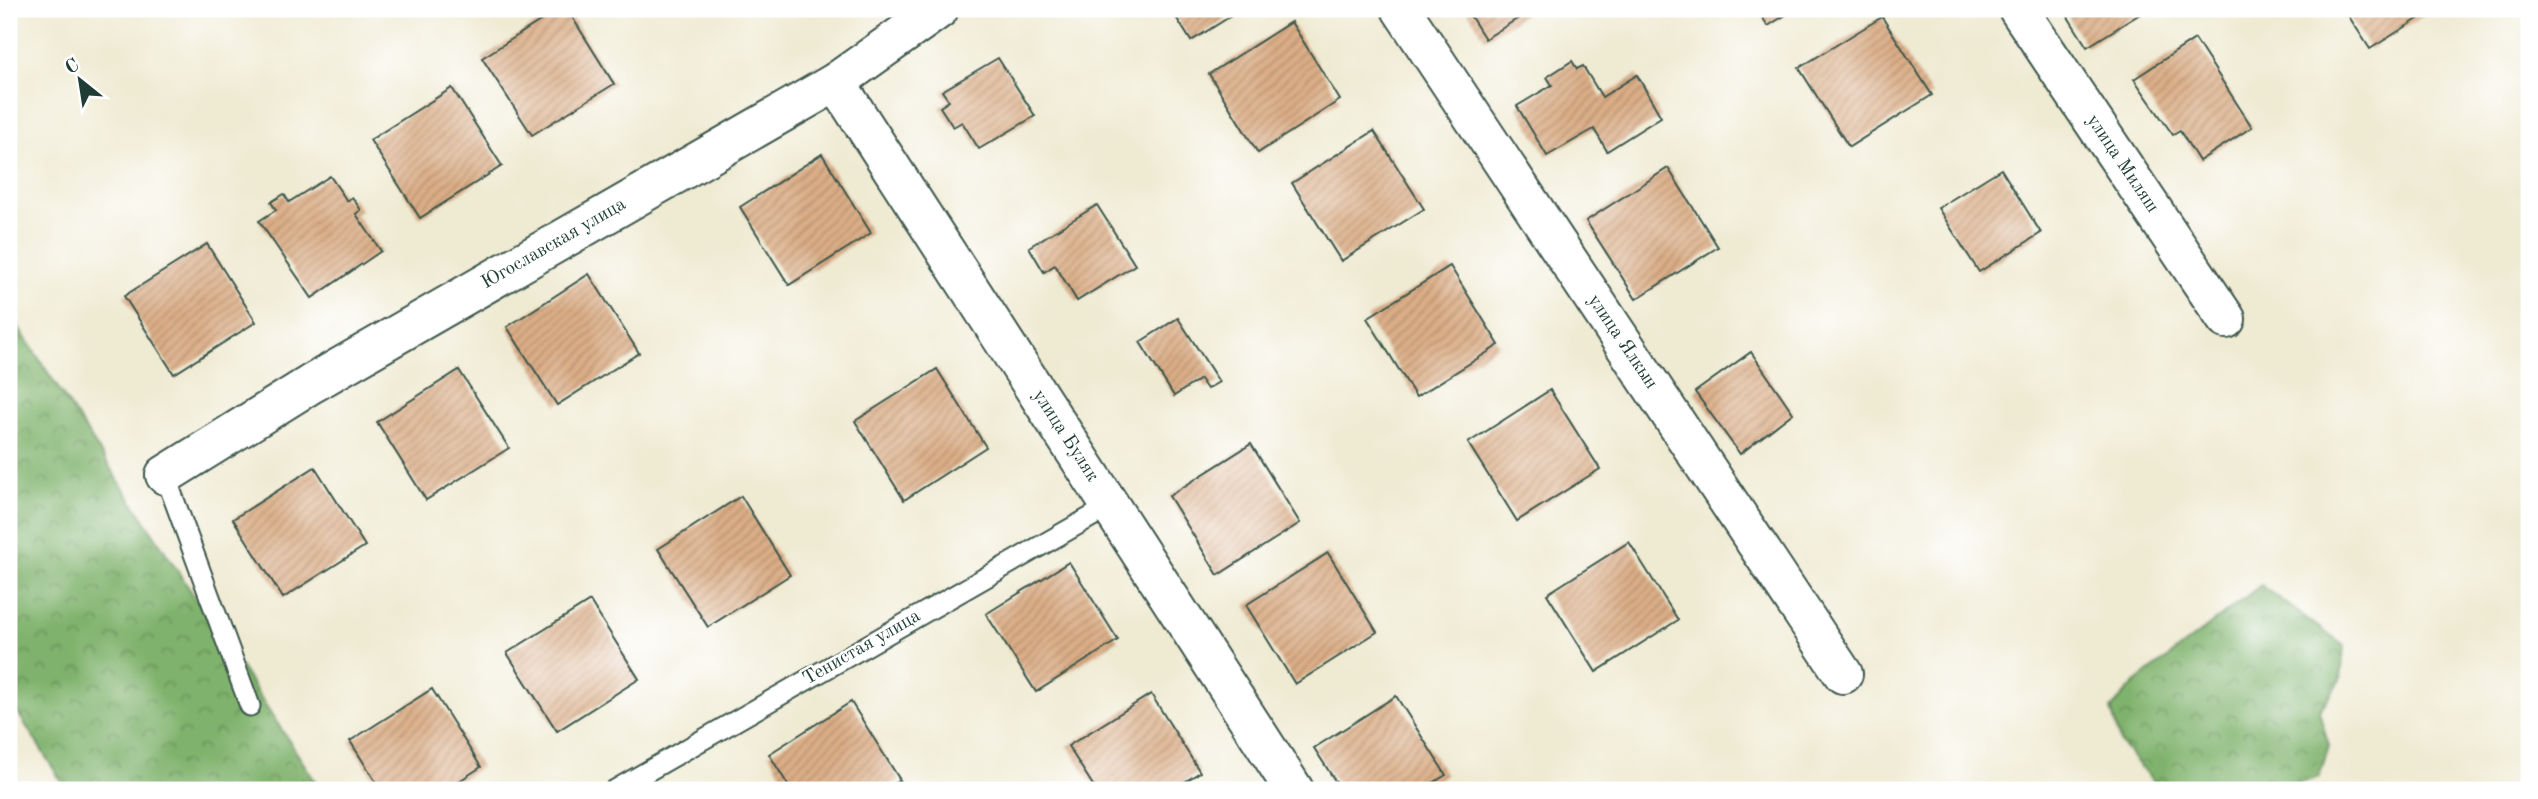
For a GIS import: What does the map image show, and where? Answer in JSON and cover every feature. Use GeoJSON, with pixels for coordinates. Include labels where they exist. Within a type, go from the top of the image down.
{"type":"FeatureCollection","features":[{"type":"Feature","properties":{"kind":"street","name":"Югославская улица"},"geometry":{"type":"LineString","coordinates":[[164,475],[311,384],[836,82],[939,9]]}},
{"type":"Feature","properties":{"kind":"street","name":"улица Ялкын"},"geometry":{"type":"LineString","coordinates":[[1401,9],[1843,674]]}},
{"type":"Feature","properties":{"kind":"street","name":"улица Миляш"},"geometry":{"type":"LineString","coordinates":[[2018,9],[2226,319]]}},
{"type":"Feature","properties":{"kind":"street","name":"улица Буляк"},"geometry":{"type":"LineString","coordinates":[[836,82],[1294,790]]}},
{"type":"Feature","properties":{"kind":"lane"},"geometry":{"type":"LineString","coordinates":[[164,475],[250,706]]}},
{"type":"Feature","properties":{"kind":"lane","name":"Тенистая улица"},"geometry":{"type":"LineString","coordinates":[[615,790],[1110,506]]}},
{"type":"Feature","properties":{"kind":"green space"},"geometry":{"type":"Polygon","coordinates":[[[9,313],[321,790],[67,790],[9,699],[9,313]]]}},
{"type":"Feature","properties":{"kind":"green space"},"geometry":{"type":"Polygon","coordinates":[[[2261,585],[2344,646],[2341,680],[2319,711],[2329,746],[2319,777],[2279,790],[2160,790],[2120,742],[2111,709],[2134,684],[2261,585]]]}},
{"type":"Feature","properties":{"kind":"building"},"geometry":{"type":"Polygon","coordinates":[[[559,9],[567,9],[614,84],[532,135],[482,58],[559,9]]]}},
{"type":"Feature","properties":{"kind":"building"},"geometry":{"type":"Polygon","coordinates":[[[1171,9],[1242,9],[1191,41],[1171,9]]]}},
{"type":"Feature","properties":{"kind":"building"},"geometry":{"type":"Polygon","coordinates":[[[1466,9],[1533,9],[1485,39],[1466,9]]]}},
{"type":"Feature","properties":{"kind":"building"},"geometry":{"type":"Polygon","coordinates":[[[1757,9],[1795,9],[1768,26],[1757,9]]]}},
{"type":"Feature","properties":{"kind":"building"},"geometry":{"type":"Polygon","coordinates":[[[2063,9],[2148,9],[2087,47],[2063,9]]]}},
{"type":"Feature","properties":{"kind":"building"},"geometry":{"type":"Polygon","coordinates":[[[2344,9],[2434,9],[2370,49],[2344,9]]]}},
{"type":"Feature","properties":{"kind":"building"},"geometry":{"type":"Polygon","coordinates":[[[1882,17],[1932,95],[1849,147],[1799,68],[1882,17]]]}},
{"type":"Feature","properties":{"kind":"building"},"geometry":{"type":"Polygon","coordinates":[[[1291,22],[1340,100],[1258,153],[1209,74],[1291,22]]]}},
{"type":"Feature","properties":{"kind":"building"},"geometry":{"type":"Polygon","coordinates":[[[2195,39],[2252,127],[2199,161],[2180,131],[2173,135],[2134,79],[2195,39]]]}},
{"type":"Feature","properties":{"kind":"building"},"geometry":{"type":"Polygon","coordinates":[[[998,58],[1035,116],[979,149],[962,122],[953,127],[940,107],[949,101],[942,91],[998,58]]]}},
{"type":"Feature","properties":{"kind":"building"},"geometry":{"type":"Polygon","coordinates":[[[1572,61],[1577,69],[1583,66],[1602,97],[1637,75],[1661,117],[1607,151],[1594,129],[1547,156],[1517,106],[1552,85],[1547,77],[1572,61]]]}},
{"type":"Feature","properties":{"kind":"building"},"geometry":{"type":"Polygon","coordinates":[[[452,88],[502,166],[420,218],[370,140],[452,88]]]}},
{"type":"Feature","properties":{"kind":"building"},"geometry":{"type":"Polygon","coordinates":[[[1374,131],[1424,209],[1341,261],[1292,183],[1374,131]]]}},
{"type":"Feature","properties":{"kind":"building"},"geometry":{"type":"Polygon","coordinates":[[[822,154],[871,233],[789,285],[740,207],[822,154]]]}},
{"type":"Feature","properties":{"kind":"building"},"geometry":{"type":"Polygon","coordinates":[[[1668,168],[1718,247],[1636,299],[1586,221],[1668,168]]]}},
{"type":"Feature","properties":{"kind":"building"},"geometry":{"type":"Polygon","coordinates":[[[2001,169],[2041,233],[1979,272],[1938,208],[2001,169]]]}},
{"type":"Feature","properties":{"kind":"building"},"geometry":{"type":"Polygon","coordinates":[[[330,176],[347,201],[352,197],[361,210],[356,214],[381,251],[312,298],[259,221],[276,210],[271,202],[284,194],[289,202],[330,176]]]}},
{"type":"Feature","properties":{"kind":"building"},"geometry":{"type":"Polygon","coordinates":[[[1097,205],[1135,265],[1077,301],[1055,265],[1044,272],[1029,247],[1097,205]]]}},
{"type":"Feature","properties":{"kind":"building"},"geometry":{"type":"Polygon","coordinates":[[[207,244],[256,322],[174,374],[124,296],[207,244]]]}},
{"type":"Feature","properties":{"kind":"building"},"geometry":{"type":"Polygon","coordinates":[[[1450,266],[1499,345],[1416,397],[1367,318],[1450,266]]]}},
{"type":"Feature","properties":{"kind":"building"},"geometry":{"type":"Polygon","coordinates":[[[589,274],[639,353],[557,405],[507,327],[589,274]]]}},
{"type":"Feature","properties":{"kind":"building"},"geometry":{"type":"Polygon","coordinates":[[[1178,318],[1219,382],[1207,389],[1200,379],[1174,396],[1140,342],[1178,318]]]}},
{"type":"Feature","properties":{"kind":"building"},"geometry":{"type":"Polygon","coordinates":[[[1751,352],[1793,413],[1740,454],[1695,392],[1751,352]]]}},
{"type":"Feature","properties":{"kind":"building"},"geometry":{"type":"Polygon","coordinates":[[[937,369],[986,447],[904,500],[855,421],[937,369]]]}},
{"type":"Feature","properties":{"kind":"building"},"geometry":{"type":"Polygon","coordinates":[[[459,370],[509,448],[426,500],[377,422],[459,370]]]}},
{"type":"Feature","properties":{"kind":"building"},"geometry":{"type":"Polygon","coordinates":[[[1550,390],[1600,469],[1517,521],[1468,443],[1550,390]]]}},
{"type":"Feature","properties":{"kind":"building"},"geometry":{"type":"Polygon","coordinates":[[[1251,444],[1300,523],[1218,575],[1169,496],[1251,444]]]}},
{"type":"Feature","properties":{"kind":"building"},"geometry":{"type":"Polygon","coordinates":[[[315,467],[365,546],[283,598],[233,519],[315,467]]]}},
{"type":"Feature","properties":{"kind":"building"},"geometry":{"type":"Polygon","coordinates":[[[741,496],[790,575],[708,627],[658,549],[741,496]]]}},
{"type":"Feature","properties":{"kind":"building"},"geometry":{"type":"Polygon","coordinates":[[[1629,542],[1678,620],[1596,672],[1547,594],[1629,542]]]}},
{"type":"Feature","properties":{"kind":"building"},"geometry":{"type":"Polygon","coordinates":[[[1328,553],[1377,632],[1295,684],[1246,605],[1328,553]]]}},
{"type":"Feature","properties":{"kind":"building"},"geometry":{"type":"Polygon","coordinates":[[[1069,562],[1118,640],[1036,692],[986,614],[1069,562]]]}},
{"type":"Feature","properties":{"kind":"building"},"geometry":{"type":"Polygon","coordinates":[[[590,601],[639,679],[557,731],[507,653],[590,601]]]}},
{"type":"Feature","properties":{"kind":"building"},"geometry":{"type":"Polygon","coordinates":[[[432,689],[481,767],[445,790],[381,790],[350,741],[432,689]]]}},
{"type":"Feature","properties":{"kind":"building"},"geometry":{"type":"Polygon","coordinates":[[[1151,694],[1200,772],[1172,790],[1096,790],[1068,746],[1151,694]]]}},
{"type":"Feature","properties":{"kind":"building"},"geometry":{"type":"Polygon","coordinates":[[[1396,696],[1446,775],[1421,790],[1341,790],[1314,748],[1396,696]]]}},
{"type":"Feature","properties":{"kind":"building"},"geometry":{"type":"Polygon","coordinates":[[[851,702],[900,780],[885,790],[791,790],[769,754],[851,702]]]}}]}
